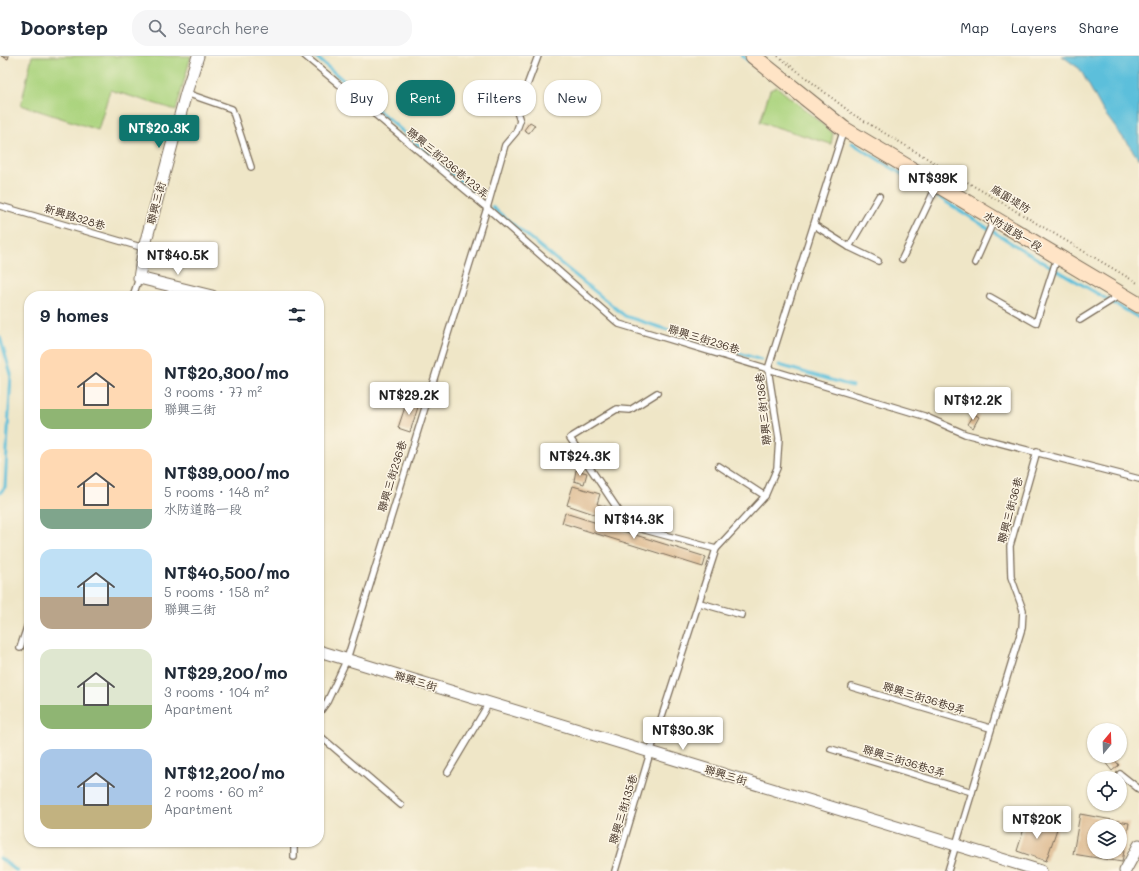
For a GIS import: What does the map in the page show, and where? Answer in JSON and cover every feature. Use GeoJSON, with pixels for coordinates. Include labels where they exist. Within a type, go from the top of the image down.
{"type":"FeatureCollection","features":[{"type":"Feature","properties":{"kind":"street","name":"聯興三街"},"geometry":{"type":"LineString","coordinates":[[139,278],[144,248],[186,94],[198,56]]}},
{"type":"Feature","properties":{"kind":"street","name":"水防道路一段"},"geometry":{"type":"LineString","coordinates":[[753,56],[844,129],[935,190],[993,222],[1118,296],[1139,305]]}},
{"type":"Feature","properties":{"kind":"street"},"geometry":{"type":"LineString","coordinates":[[139,278],[192,291]]}},
{"type":"Feature","properties":{"kind":"street","name":"聯興三街"},"geometry":{"type":"LineString","coordinates":[[324,652],[1041,871]]}},
{"type":"Feature","properties":{"kind":"street"},"geometry":{"type":"LineString","coordinates":[[1125,871],[1139,844]]}},
{"type":"Feature","properties":{"kind":"lane","name":"聯興三街236巷123弄"},"geometry":{"type":"LineString","coordinates":[[305,56],[487,208]]}},
{"type":"Feature","properties":{"kind":"lane","name":"聯興三街236巷"},"geometry":{"type":"LineString","coordinates":[[324,706],[347,659],[487,208],[505,145],[516,132],[520,122],[517,112],[538,56]]}},
{"type":"Feature","properties":{"kind":"lane"},"geometry":{"type":"LineString","coordinates":[[186,94],[232,109],[251,167]]}},
{"type":"Feature","properties":{"kind":"lane","name":"聯興三街136巷"},"geometry":{"type":"LineString","coordinates":[[650,753],[700,603],[716,548],[765,496],[776,468],[779,438],[768,369],[844,129]]}},
{"type":"Feature","properties":{"kind":"lane"},"geometry":{"type":"LineString","coordinates":[[902,259],[935,190]]}},
{"type":"Feature","properties":{"kind":"lane"},"geometry":{"type":"LineString","coordinates":[[849,246],[879,196]]}},
{"type":"Feature","properties":{"kind":"lane","name":"新興路328巷"},"geometry":{"type":"LineString","coordinates":[[0,206],[144,248]]}},
{"type":"Feature","properties":{"kind":"lane","name":"聯興三街236巷"},"geometry":{"type":"LineString","coordinates":[[487,208],[619,324],[768,369]]}},
{"type":"Feature","properties":{"kind":"lane"},"geometry":{"type":"LineString","coordinates":[[975,263],[993,222]]}},
{"type":"Feature","properties":{"kind":"lane"},"geometry":{"type":"LineString","coordinates":[[814,225],[878,261]]}},
{"type":"Feature","properties":{"kind":"lane"},"geometry":{"type":"LineString","coordinates":[[990,297],[1036,323],[1056,260]]}},
{"type":"Feature","properties":{"kind":"lane"},"geometry":{"type":"LineString","coordinates":[[135,291],[139,278]]}},
{"type":"Feature","properties":{"kind":"lane"},"geometry":{"type":"LineString","coordinates":[[1080,320],[1118,296]]}},
{"type":"Feature","properties":{"kind":"lane"},"geometry":{"type":"LineString","coordinates":[[768,369],[924,416],[965,434],[1037,451],[1139,479]]}},
{"type":"Feature","properties":{"kind":"lane"},"geometry":{"type":"LineString","coordinates":[[657,392],[630,410],[617,409],[570,438],[623,517],[634,527],[716,548]]}},
{"type":"Feature","properties":{"kind":"lane","name":"聯興三街36巷"},"geometry":{"type":"LineString","coordinates":[[948,871],[990,728],[1022,628],[1023,610],[1011,577],[1010,546],[1037,451]]}},
{"type":"Feature","properties":{"kind":"lane"},"geometry":{"type":"LineString","coordinates":[[719,466],[765,496]]}},
{"type":"Feature","properties":{"kind":"lane"},"geometry":{"type":"LineString","coordinates":[[700,603],[742,615]]}},
{"type":"Feature","properties":{"kind":"lane"},"geometry":{"type":"LineString","coordinates":[[20,648],[24,636]]}},
{"type":"Feature","properties":{"kind":"lane","name":"聯興三街36巷9弄"},"geometry":{"type":"LineString","coordinates":[[852,686],[990,728]]}},
{"type":"Feature","properties":{"kind":"lane"},"geometry":{"type":"LineString","coordinates":[[448,772],[489,703]]}},
{"type":"Feature","properties":{"kind":"lane"},"geometry":{"type":"LineString","coordinates":[[324,739],[401,805]]}},
{"type":"Feature","properties":{"kind":"lane","name":"聯興三街36巷3弄"},"geometry":{"type":"LineString","coordinates":[[831,749],[972,792]]}},
{"type":"Feature","properties":{"kind":"lane","name":"聯興三街135巷"},"geometry":{"type":"LineString","coordinates":[[615,871],[650,753]]}},
{"type":"Feature","properties":{"kind":"lane"},"geometry":{"type":"LineString","coordinates":[[1127,780],[1139,789]]}},
{"type":"Feature","properties":{"kind":"lane"},"geometry":{"type":"LineString","coordinates":[[294,847],[294,857]]}},
{"type":"Feature","properties":{"kind":"path","name":"麻園堤防"},"geometry":{"type":"LineString","coordinates":[[778,56],[854,114],[1139,284]]}},
{"type":"Feature","properties":{"kind":"green space"},"geometry":{"type":"Polygon","coordinates":[[[32,56],[191,56],[176,110],[110,90],[98,130],[21,105],[32,56]]]}},
{"type":"Feature","properties":{"kind":"green space"},"geometry":{"type":"Polygon","coordinates":[[[777,87],[833,133],[831,144],[760,122],[770,90],[777,87]]]}},
{"type":"Feature","properties":{"kind":"water"},"geometry":{"type":"Polygon","coordinates":[[[1062,56],[1139,56],[1139,159],[1103,111],[1080,69],[1062,56]]]}},
{"type":"Feature","properties":{"kind":"building"},"geometry":{"type":"Polygon","coordinates":[[[1,56],[9,56],[8,59],[1,56]]]}},
{"type":"Feature","properties":{"kind":"building"},"geometry":{"type":"Polygon","coordinates":[[[530,122],[535,125],[529,133],[524,130],[530,122]]]}},
{"type":"Feature","properties":{"kind":"building"},"geometry":{"type":"Polygon","coordinates":[[[407,401],[419,404],[410,432],[398,428],[407,401]]]}},
{"type":"Feature","properties":{"kind":"building"},"geometry":{"type":"Polygon","coordinates":[[[974,414],[979,417],[973,428],[967,424],[974,414]]]}},
{"type":"Feature","properties":{"kind":"building"},"geometry":{"type":"Polygon","coordinates":[[[576,470],[587,473],[584,484],[574,481],[576,470]]]}},
{"type":"Feature","properties":{"kind":"building"},"geometry":{"type":"Polygon","coordinates":[[[573,486],[600,494],[597,504],[607,507],[603,517],[567,505],[573,486]]]}},
{"type":"Feature","properties":{"kind":"building"},"geometry":{"type":"Polygon","coordinates":[[[565,513],[706,557],[703,567],[562,523],[565,513]]]}},
{"type":"Feature","properties":{"kind":"building"},"geometry":{"type":"Polygon","coordinates":[[[1106,763],[1117,763],[1119,765],[1112,771],[1106,763]]]}},
{"type":"Feature","properties":{"kind":"building"},"geometry":{"type":"Polygon","coordinates":[[[1080,814],[1107,819],[1087,819],[1087,856],[1073,854],[1080,814]]]}},
{"type":"Feature","properties":{"kind":"building"},"geometry":{"type":"Polygon","coordinates":[[[1027,819],[1057,829],[1046,861],[1017,851],[1027,819]]]}},
{"type":"Feature","properties":{"kind":"building"},"geometry":{"type":"Polygon","coordinates":[[[1127,823],[1129,823],[1127,834],[1127,823]]]}},
{"type":"Feature","properties":{"kind":"building"},"geometry":{"type":"Polygon","coordinates":[[[1104,859],[1123,859],[1122,862],[1104,859]]]}},
{"type":"Feature","properties":{"kind":"waterway"},"geometry":{"type":"LineString","coordinates":[[315,56],[478,196]]}},
{"type":"Feature","properties":{"kind":"waterway"},"geometry":{"type":"LineString","coordinates":[[742,56],[749,61]]}},
{"type":"Feature","properties":{"kind":"waterway"},"geometry":{"type":"LineString","coordinates":[[852,143],[1021,249],[1139,318]]}},
{"type":"Feature","properties":{"kind":"waterway"},"geometry":{"type":"LineString","coordinates":[[492,207],[625,316],[761,360]]}},
{"type":"Feature","properties":{"kind":"waterway"},"geometry":{"type":"LineString","coordinates":[[0,337],[11,374],[5,487],[0,493]]}},
{"type":"Feature","properties":{"kind":"waterway"},"geometry":{"type":"LineString","coordinates":[[779,365],[852,386]]}},
{"type":"Feature","properties":{"kind":"waterway"},"geometry":{"type":"LineString","coordinates":[[0,858],[17,871]]}}]}
